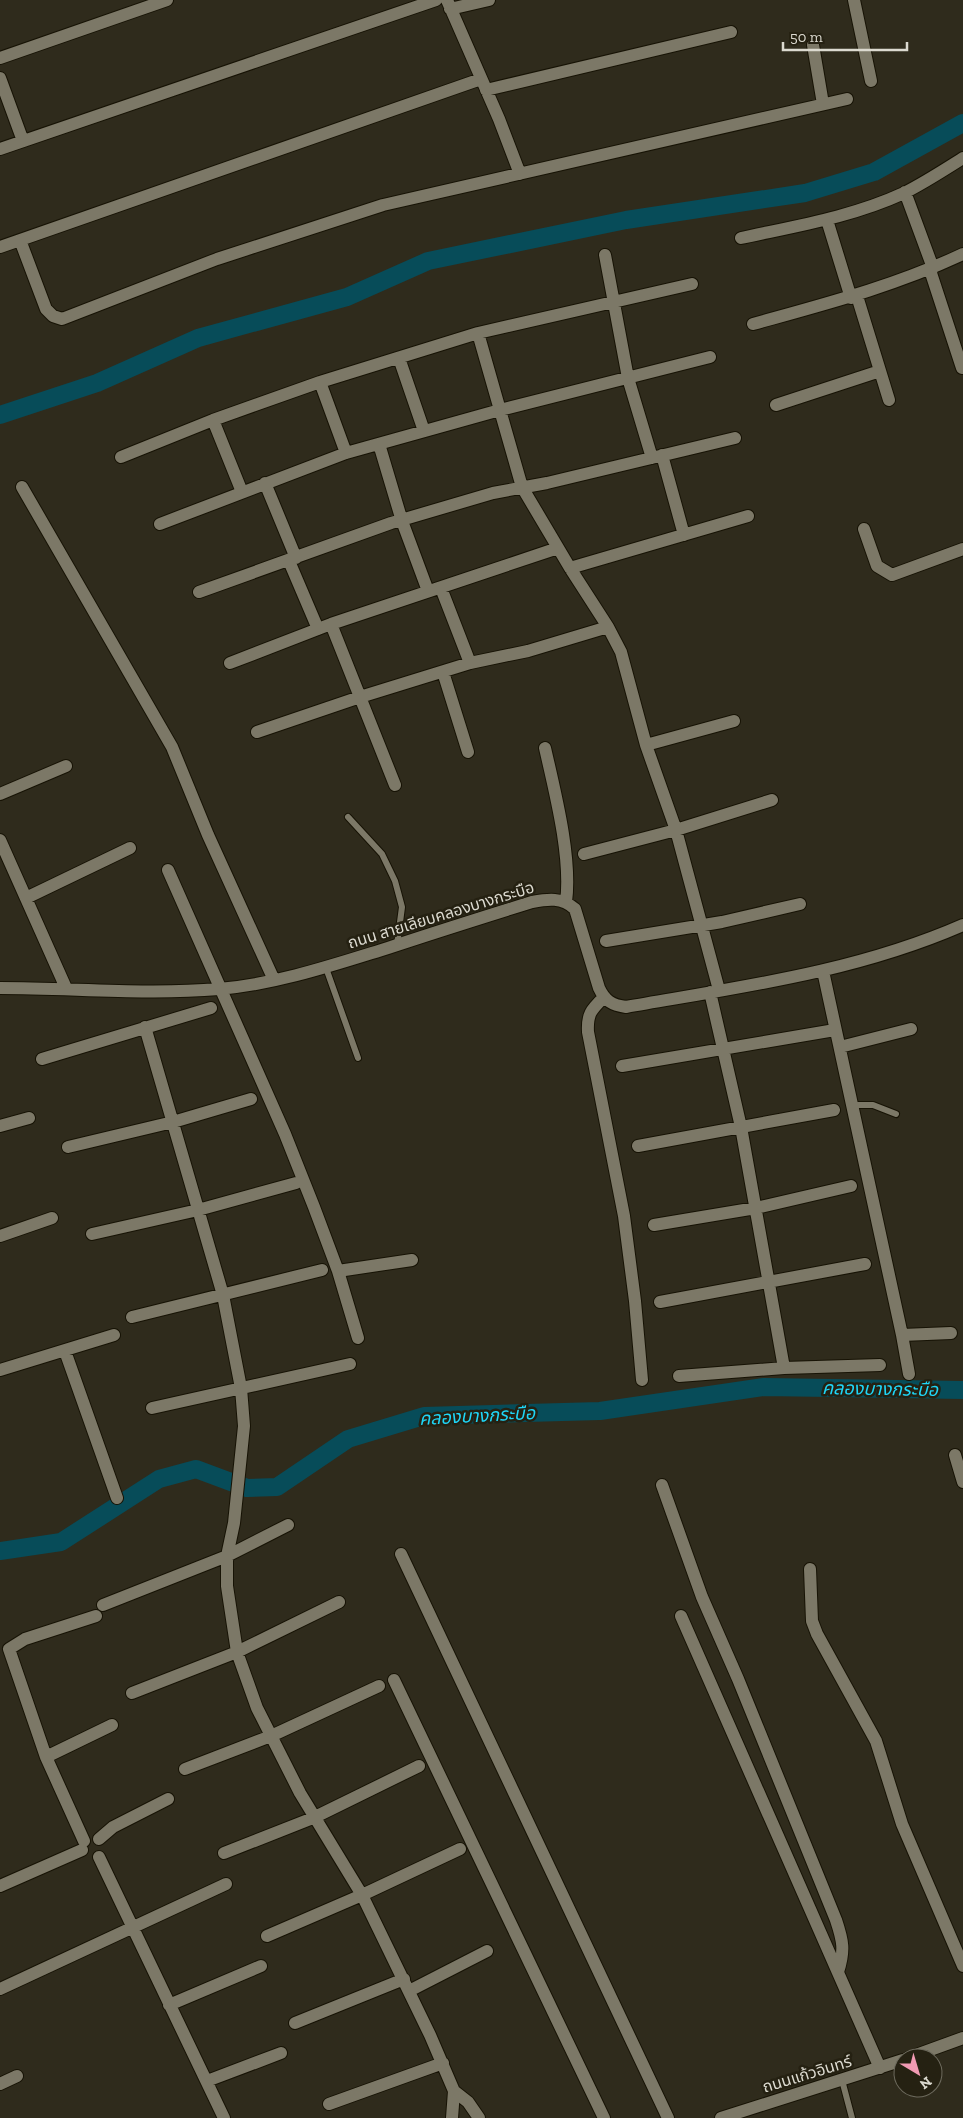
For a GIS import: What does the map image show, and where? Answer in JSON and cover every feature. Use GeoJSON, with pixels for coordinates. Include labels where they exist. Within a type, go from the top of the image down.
{"type":"FeatureCollection","features":[{"type":"Feature","properties":{"kind":"street"},"geometry":{"type":"LineString","coordinates":[[0,58],[167,0]]}},
{"type":"Feature","properties":{"kind":"street"},"geometry":{"type":"LineString","coordinates":[[0,149],[436,0]]}},
{"type":"Feature","properties":{"kind":"street"},"geometry":{"type":"LineString","coordinates":[[489,0],[448,5],[499,119],[520,174]]}},
{"type":"Feature","properties":{"kind":"street"},"geometry":{"type":"LineString","coordinates":[[854,0],[871,81]]}},
{"type":"Feature","properties":{"kind":"street"},"geometry":{"type":"LineString","coordinates":[[0,248],[484,85],[731,32]]}},
{"type":"Feature","properties":{"kind":"street"},"geometry":{"type":"LineString","coordinates":[[813,45],[823,104]]}},
{"type":"Feature","properties":{"kind":"street"},"geometry":{"type":"LineString","coordinates":[[0,78],[23,142]]}},
{"type":"Feature","properties":{"kind":"street"},"geometry":{"type":"LineString","coordinates":[[20,240],[46,309],[53,316],[62,319],[217,260],[383,205],[846,99]]}},
{"type":"Feature","properties":{"kind":"street"},"geometry":{"type":"LineString","coordinates":[[741,238],[827,220],[905,192],[963,158]]}},
{"type":"Feature","properties":{"kind":"street"},"geometry":{"type":"LineString","coordinates":[[905,192],[962,368]]}},
{"type":"Feature","properties":{"kind":"street"},"geometry":{"type":"LineString","coordinates":[[827,220],[889,400]]}},
{"type":"Feature","properties":{"kind":"street"},"geometry":{"type":"LineString","coordinates":[[754,324],[854,297],[931,269],[963,254]]}},
{"type":"Feature","properties":{"kind":"street"},"geometry":{"type":"LineString","coordinates":[[605,255],[612,302],[628,378],[684,535]]}},
{"type":"Feature","properties":{"kind":"street"},"geometry":{"type":"LineString","coordinates":[[121,457],[213,420],[320,382],[478,333],[692,284]]}},
{"type":"Feature","properties":{"kind":"street"},"geometry":{"type":"LineString","coordinates":[[478,333],[522,487],[608,627],[621,652],[646,745],[676,830],[701,925],[715,991],[724,1049],[741,1127],[784,1368]]}},
{"type":"Feature","properties":{"kind":"street"},"geometry":{"type":"LineString","coordinates":[[160,524],[346,453],[500,410],[710,356]]}},
{"type":"Feature","properties":{"kind":"street"},"geometry":{"type":"LineString","coordinates":[[399,358],[424,431]]}},
{"type":"Feature","properties":{"kind":"street"},"geometry":{"type":"LineString","coordinates":[[776,405],[880,371]]}},
{"type":"Feature","properties":{"kind":"street"},"geometry":{"type":"LineString","coordinates":[[320,382],[346,453]]}},
{"type":"Feature","properties":{"kind":"street"},"geometry":{"type":"LineString","coordinates":[[213,420],[242,492]]}},
{"type":"Feature","properties":{"kind":"street"},"geometry":{"type":"LineString","coordinates":[[199,592],[402,521],[493,493],[547,483],[734,438]]}},
{"type":"Feature","properties":{"kind":"street"},"geometry":{"type":"LineString","coordinates":[[379,444],[402,521],[428,591]]}},
{"type":"Feature","properties":{"kind":"street"},"geometry":{"type":"LineString","coordinates":[[266,483],[318,629]]}},
{"type":"Feature","properties":{"kind":"street"},"geometry":{"type":"LineString","coordinates":[[22,487],[172,747],[208,835],[274,980]]}},
{"type":"Feature","properties":{"kind":"street"},"geometry":{"type":"LineString","coordinates":[[570,568],[748,516]]}},
{"type":"Feature","properties":{"kind":"street"},"geometry":{"type":"LineString","coordinates":[[864,529],[877,566],[892,575],[963,549]]}},
{"type":"Feature","properties":{"kind":"street"},"geometry":{"type":"LineString","coordinates":[[230,663],[331,624],[558,548]]}},
{"type":"Feature","properties":{"kind":"street"},"geometry":{"type":"LineString","coordinates":[[441,588],[470,663]]}},
{"type":"Feature","properties":{"kind":"street"},"geometry":{"type":"LineString","coordinates":[[331,624],[395,785]]}},
{"type":"Feature","properties":{"kind":"street"},"geometry":{"type":"LineString","coordinates":[[257,732],[360,697],[470,663],[528,651],[608,627]]}},
{"type":"Feature","properties":{"kind":"street"},"geometry":{"type":"LineString","coordinates":[[443,672],[468,752]]}},
{"type":"Feature","properties":{"kind":"street"},"geometry":{"type":"LineString","coordinates":[[646,745],[734,721]]}},
{"type":"Feature","properties":{"kind":"street"},"geometry":{"type":"LineString","coordinates":[[545,748],[565,852],[568,887],[566,902],[577,912],[599,988],[604,998],[617,1006],[626,1007],[823,971],[916,945],[963,925]]}},
{"type":"Feature","properties":{"kind":"street"},"geometry":{"type":"LineString","coordinates":[[0,794],[66,766]]}},
{"type":"Feature","properties":{"kind":"street"},"geometry":{"type":"LineString","coordinates":[[584,854],[676,830],[772,800]]}},
{"type":"Feature","properties":{"kind":"street"},"geometry":{"type":"LineString","coordinates":[[0,840],[66,988]]}},
{"type":"Feature","properties":{"kind":"street"},"geometry":{"type":"LineString","coordinates":[[26,898],[130,848]]}},
{"type":"Feature","properties":{"kind":"street"},"geometry":{"type":"LineString","coordinates":[[168,870],[285,1134],[326,1235],[358,1338]]}},
{"type":"Feature","properties":{"kind":"street","name":"ถนน สายเลียบคลองบางกระบือ"},"geometry":{"type":"LineString","coordinates":[[0,988],[142,991],[220,989],[274,980],[326,968],[532,902],[550,899],[566,902]]}},
{"type":"Feature","properties":{"kind":"street"},"geometry":{"type":"LineString","coordinates":[[606,941],[701,925],[800,904]]}},
{"type":"Feature","properties":{"kind":"street"},"geometry":{"type":"LineString","coordinates":[[823,971],[909,1374]]}},
{"type":"Feature","properties":{"kind":"street"},"geometry":{"type":"LineString","coordinates":[[604,998],[592,1009],[587,1019],[588,1032],[624,1216],[635,1301],[642,1380]]}},
{"type":"Feature","properties":{"kind":"street"},"geometry":{"type":"LineString","coordinates":[[42,1059],[211,1008]]}},
{"type":"Feature","properties":{"kind":"street"},"geometry":{"type":"LineString","coordinates":[[146,1027],[223,1295],[241,1388],[244,1410],[242,1447],[234,1523],[227,1556],[227,1586],[237,1652],[246,1681],[271,1736],[314,1818],[362,1895],[443,2063],[454,2091],[452,2118]]}},
{"type":"Feature","properties":{"kind":"street"},"geometry":{"type":"LineString","coordinates":[[840,1047],[911,1029]]}},
{"type":"Feature","properties":{"kind":"street"},"geometry":{"type":"LineString","coordinates":[[622,1066],[829,1031]]}},
{"type":"Feature","properties":{"kind":"street"},"geometry":{"type":"LineString","coordinates":[[68,1147],[173,1122],[251,1099]]}},
{"type":"Feature","properties":{"kind":"street"},"geometry":{"type":"LineString","coordinates":[[638,1146],[834,1110]]}},
{"type":"Feature","properties":{"kind":"street"},"geometry":{"type":"LineString","coordinates":[[0,1126],[29,1118]]}},
{"type":"Feature","properties":{"kind":"street"},"geometry":{"type":"LineString","coordinates":[[92,1234],[198,1210],[296,1183]]}},
{"type":"Feature","properties":{"kind":"street"},"geometry":{"type":"LineString","coordinates":[[654,1226],[756,1208],[851,1186]]}},
{"type":"Feature","properties":{"kind":"street"},"geometry":{"type":"LineString","coordinates":[[0,1236],[52,1218]]}},
{"type":"Feature","properties":{"kind":"street"},"geometry":{"type":"LineString","coordinates":[[338,1271],[412,1260]]}},
{"type":"Feature","properties":{"kind":"street"},"geometry":{"type":"LineString","coordinates":[[660,1302],[865,1264]]}},
{"type":"Feature","properties":{"kind":"street"},"geometry":{"type":"LineString","coordinates":[[132,1317],[322,1270]]}},
{"type":"Feature","properties":{"kind":"street"},"geometry":{"type":"LineString","coordinates":[[902,1335],[951,1333]]}},
{"type":"Feature","properties":{"kind":"street"},"geometry":{"type":"LineString","coordinates":[[0,1370],[114,1335]]}},
{"type":"Feature","properties":{"kind":"street"},"geometry":{"type":"LineString","coordinates":[[65,1351],[117,1498]]}},
{"type":"Feature","properties":{"kind":"street"},"geometry":{"type":"LineString","coordinates":[[152,1408],[350,1364]]}},
{"type":"Feature","properties":{"kind":"street"},"geometry":{"type":"LineString","coordinates":[[679,1376],[784,1368],[880,1365]]}},
{"type":"Feature","properties":{"kind":"street"},"geometry":{"type":"LineString","coordinates":[[955,1455],[963,1482]]}},
{"type":"Feature","properties":{"kind":"street"},"geometry":{"type":"LineString","coordinates":[[662,1485],[702,1598],[738,1679],[844,1942],[843,1956],[838,1972]]}},
{"type":"Feature","properties":{"kind":"street"},"geometry":{"type":"LineString","coordinates":[[103,1604],[227,1556],[288,1525]]}},
{"type":"Feature","properties":{"kind":"street"},"geometry":{"type":"LineString","coordinates":[[401,1554],[668,2118]]}},
{"type":"Feature","properties":{"kind":"street"},"geometry":{"type":"LineString","coordinates":[[810,1569],[812,1621],[817,1634],[876,1740],[905,1832],[963,1966]]}},
{"type":"Feature","properties":{"kind":"street"},"geometry":{"type":"LineString","coordinates":[[132,1694],[237,1652],[339,1602]]}},
{"type":"Feature","properties":{"kind":"street"},"geometry":{"type":"LineString","coordinates":[[96,1616],[25,1639],[5,1651],[86,1856],[90,1858],[99,1857]]}},
{"type":"Feature","properties":{"kind":"street"},"geometry":{"type":"LineString","coordinates":[[682,1616],[880,2068]]}},
{"type":"Feature","properties":{"kind":"street"},"geometry":{"type":"LineString","coordinates":[[394,1680],[604,2118]]}},
{"type":"Feature","properties":{"kind":"street"},"geometry":{"type":"LineString","coordinates":[[185,1769],[271,1736],[379,1686]]}},
{"type":"Feature","properties":{"kind":"street"},"geometry":{"type":"LineString","coordinates":[[46,1757],[112,1724]]}},
{"type":"Feature","properties":{"kind":"street"},"geometry":{"type":"LineString","coordinates":[[224,1853],[314,1818],[419,1766]]}},
{"type":"Feature","properties":{"kind":"street"},"geometry":{"type":"LineString","coordinates":[[99,1839],[113,1827],[168,1798]]}},
{"type":"Feature","properties":{"kind":"street"},"geometry":{"type":"LineString","coordinates":[[0,1886],[83,1845],[91,1837],[99,1839],[104,1846],[99,1857]]}},
{"type":"Feature","properties":{"kind":"street"},"geometry":{"type":"LineString","coordinates":[[267,1936],[362,1895],[460,1849]]}},
{"type":"Feature","properties":{"kind":"street"},"geometry":{"type":"LineString","coordinates":[[99,1857],[224,2118]]}},
{"type":"Feature","properties":{"kind":"street"},"geometry":{"type":"LineString","coordinates":[[0,1989],[226,1884]]}},
{"type":"Feature","properties":{"kind":"street"},"geometry":{"type":"LineString","coordinates":[[295,2023],[407,1985],[487,1951]]}},
{"type":"Feature","properties":{"kind":"street"},"geometry":{"type":"LineString","coordinates":[[169,2005],[260,1966]]}},
{"type":"Feature","properties":{"kind":"street"},"geometry":{"type":"LineString","coordinates":[[936,2048],[963,2038]]}},
{"type":"Feature","properties":{"kind":"street"},"geometry":{"type":"LineString","coordinates":[[207,2081],[281,2053]]}},
{"type":"Feature","properties":{"kind":"street"},"geometry":{"type":"LineString","coordinates":[[329,2104],[443,2063]]}},
{"type":"Feature","properties":{"kind":"street","name":"ถนนแก้วอินทร์"},"geometry":{"type":"LineString","coordinates":[[721,2118],[893,2063]]}},
{"type":"Feature","properties":{"kind":"street"},"geometry":{"type":"LineString","coordinates":[[0,2084],[17,2076]]}},
{"type":"Feature","properties":{"kind":"street"},"geometry":{"type":"LineString","coordinates":[[454,2091],[468,2102],[479,2118]]}},
{"type":"Feature","properties":{"kind":"lane"},"geometry":{"type":"LineString","coordinates":[[348,817],[382,854],[395,881],[402,907],[397,945]]}},
{"type":"Feature","properties":{"kind":"lane"},"geometry":{"type":"LineString","coordinates":[[326,968],[358,1058]]}},
{"type":"Feature","properties":{"kind":"lane"},"geometry":{"type":"LineString","coordinates":[[853,1105],[873,1105],[896,1114]]}},
{"type":"Feature","properties":{"kind":"lane"},"geometry":{"type":"LineString","coordinates":[[842,2080],[852,2118]]}},
{"type":"Feature","properties":{"kind":"waterway"},"geometry":{"type":"LineString","coordinates":[[0,415],[97,383],[198,338],[347,297],[428,261],[626,220],[805,193],[874,172],[963,123]]}},
{"type":"Feature","properties":{"kind":"waterway","name":"คลองบางกระบือ"},"geometry":{"type":"LineString","coordinates":[[0,1551],[61,1542],[159,1479],[196,1469],[247,1488],[277,1487],[348,1439],[424,1416],[600,1411],[764,1387],[963,1390]]}}]}
